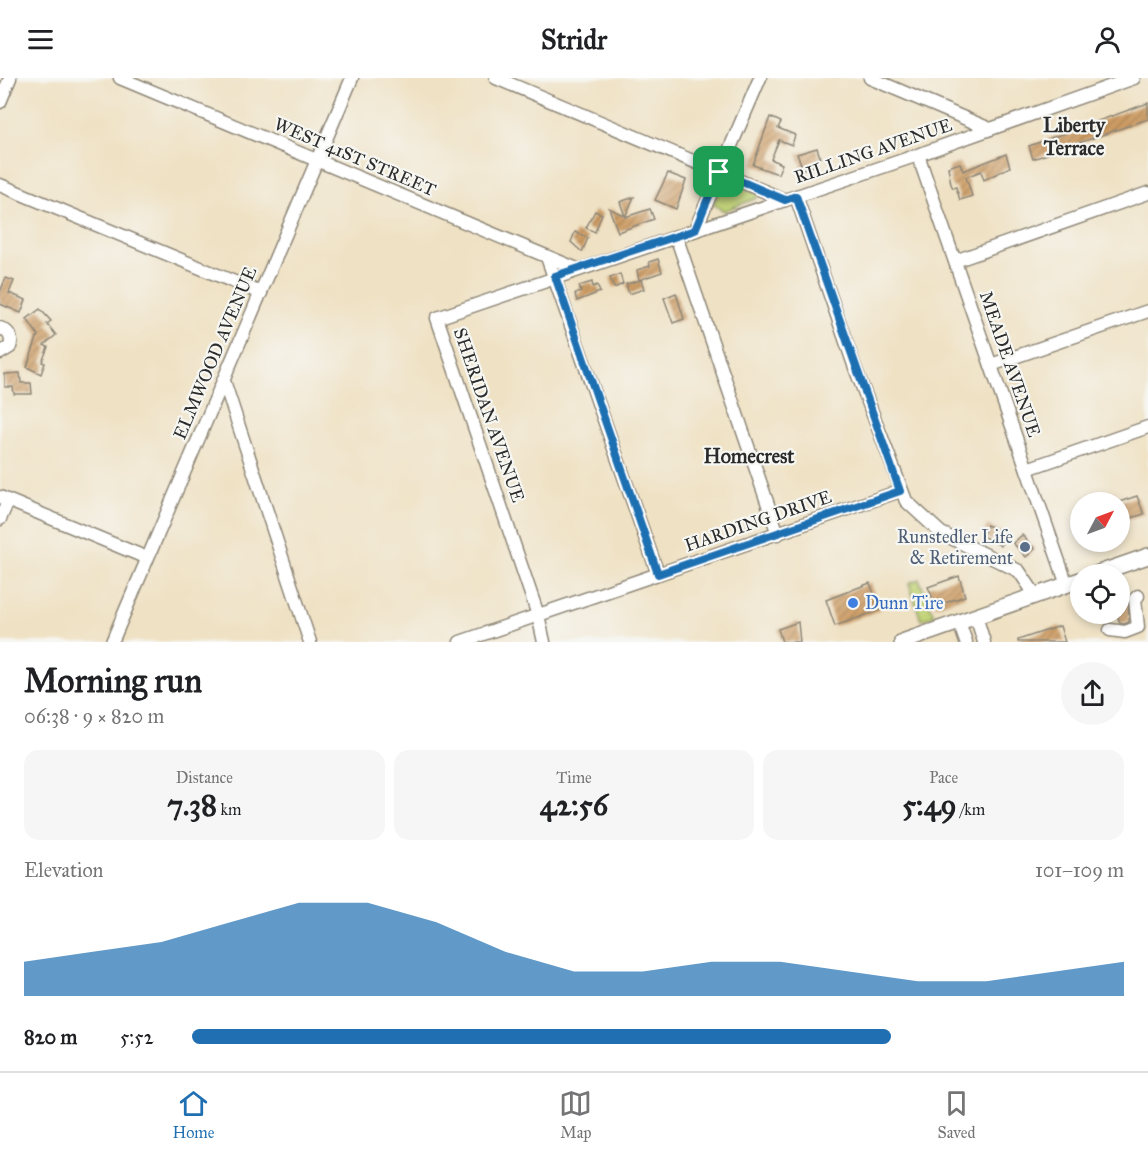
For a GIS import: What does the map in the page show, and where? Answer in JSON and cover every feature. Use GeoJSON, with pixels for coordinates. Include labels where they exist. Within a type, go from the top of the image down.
{"type":"FeatureCollection","features":[{"type":"Feature","properties":{"kind":"main road"},"geometry":{"type":"LineString","coordinates":[[1130,564],[1147,559]]}},
{"type":"Feature","properties":{"kind":"main road"},"geometry":{"type":"LineString","coordinates":[[902,642],[1070,583]]}},
{"type":"Feature","properties":{"kind":"street"},"geometry":{"type":"LineString","coordinates":[[0,102],[10,78]]}},
{"type":"Feature","properties":{"kind":"street","name":"WEST 41ST STREET"},"geometry":{"type":"LineString","coordinates":[[120,78],[577,269]]}},
{"type":"Feature","properties":{"kind":"street","name":"ELMWOOD AVENUE"},"geometry":{"type":"LineString","coordinates":[[112,642],[352,78]]}},
{"type":"Feature","properties":{"kind":"street"},"geometry":{"type":"LineString","coordinates":[[495,78],[719,172],[791,198],[900,491],[914,510],[941,533],[1020,571],[1036,596]]}},
{"type":"Feature","properties":{"kind":"street"},"geometry":{"type":"LineString","coordinates":[[695,230],[760,78]]}},
{"type":"Feature","properties":{"kind":"street"},"geometry":{"type":"LineString","coordinates":[[870,78],[990,129]]}},
{"type":"Feature","properties":{"kind":"street","name":"RILLING AVENUE"},"geometry":{"type":"LineString","coordinates":[[555,276],[918,155],[1134,78]]}},
{"type":"Feature","properties":{"kind":"street","name":"MEADE AVENUE"},"geometry":{"type":"LineString","coordinates":[[918,155],[1027,469],[1070,575]]}},
{"type":"Feature","properties":{"kind":"street"},"geometry":{"type":"LineString","coordinates":[[0,185],[261,293]]}},
{"type":"Feature","properties":{"kind":"street"},"geometry":{"type":"LineString","coordinates":[[955,261],[1148,194]]}},
{"type":"Feature","properties":{"kind":"street"},"geometry":{"type":"LineString","coordinates":[[676,236],[778,534]]}},
{"type":"Feature","properties":{"kind":"street"},"geometry":{"type":"LineString","coordinates":[[547,257],[658,574]]}},
{"type":"Feature","properties":{"kind":"street","name":"SHERIDAN AVENUE"},"geometry":{"type":"LineString","coordinates":[[544,642],[538,615],[437,318],[555,276]]}},
{"type":"Feature","properties":{"kind":"street"},"geometry":{"type":"LineString","coordinates":[[991,365],[1148,311]]}},
{"type":"Feature","properties":{"kind":"street"},"geometry":{"type":"LineString","coordinates":[[0,328],[8,332],[11,339],[9,347],[0,353]]}},
{"type":"Feature","properties":{"kind":"street"},"geometry":{"type":"LineString","coordinates":[[224,381],[310,642]]}},
{"type":"Feature","properties":{"kind":"street"},"geometry":{"type":"LineString","coordinates":[[1027,469],[1148,427]]}},
{"type":"Feature","properties":{"kind":"street","name":"HARDING DRIVE"},"geometry":{"type":"LineString","coordinates":[[460,642],[900,491]]}},
{"type":"Feature","properties":{"kind":"street"},"geometry":{"type":"LineString","coordinates":[[0,519],[4,499],[147,558]]}},
{"type":"Feature","properties":{"kind":"street"},"geometry":{"type":"LineString","coordinates":[[1110,630],[1125,632],[1138,627],[1139,617],[1135,604],[1138,596]]}},
{"type":"Feature","properties":{"kind":"street"},"geometry":{"type":"LineString","coordinates":[[976,616],[984,642]]}},
{"type":"Feature","properties":{"kind":"street"},"geometry":{"type":"LineString","coordinates":[[959,622],[966,642]]}},
{"type":"Feature","properties":{"kind":"green space"},"geometry":{"type":"Polygon","coordinates":[[[724,181],[758,194],[757,198],[724,211],[713,204],[724,181]]]}},
{"type":"Feature","properties":{"kind":"green space"},"geometry":{"type":"Polygon","coordinates":[[[919,579],[934,616],[921,620],[909,583],[919,579]]]}},
{"type":"Feature","properties":{"kind":"building"},"geometry":{"type":"Polygon","coordinates":[[[1148,103],[1148,119],[1033,159],[1029,146],[1148,103]]]}},
{"type":"Feature","properties":{"kind":"building"},"geometry":{"type":"Polygon","coordinates":[[[770,117],[781,122],[778,128],[795,135],[792,145],[779,140],[771,159],[782,164],[778,174],[753,165],[770,117]]]}},
{"type":"Feature","properties":{"kind":"building"},"geometry":{"type":"Polygon","coordinates":[[[817,148],[820,157],[815,159],[817,165],[803,169],[797,154],[817,148]]]}},
{"type":"Feature","properties":{"kind":"building"},"geometry":{"type":"Polygon","coordinates":[[[1006,154],[1010,167],[984,180],[981,171],[966,177],[972,196],[960,200],[956,187],[953,188],[951,184],[948,167],[960,163],[963,171],[1006,154]]]}},
{"type":"Feature","properties":{"kind":"building"},"geometry":{"type":"Polygon","coordinates":[[[668,173],[686,180],[676,209],[655,200],[668,173]]]}},
{"type":"Feature","properties":{"kind":"building"},"geometry":{"type":"Polygon","coordinates":[[[634,197],[625,217],[650,209],[654,219],[618,232],[609,208],[625,216],[620,202],[634,197]]]}},
{"type":"Feature","properties":{"kind":"building"},"geometry":{"type":"Polygon","coordinates":[[[595,211],[602,214],[595,232],[586,228],[595,211]]]}},
{"type":"Feature","properties":{"kind":"building"},"geometry":{"type":"Polygon","coordinates":[[[575,232],[588,238],[582,252],[571,242],[575,232]]]}},
{"type":"Feature","properties":{"kind":"building"},"geometry":{"type":"Polygon","coordinates":[[[658,259],[662,272],[639,280],[637,270],[650,266],[649,262],[658,259]]]}},
{"type":"Feature","properties":{"kind":"building"},"geometry":{"type":"Polygon","coordinates":[[[620,274],[623,284],[614,288],[610,278],[620,274]]]}},
{"type":"Feature","properties":{"kind":"building"},"geometry":{"type":"Polygon","coordinates":[[[6,278],[14,281],[9,293],[26,300],[21,313],[0,304],[0,292],[6,278]]]}},
{"type":"Feature","properties":{"kind":"building"},"geometry":{"type":"Polygon","coordinates":[[[641,280],[644,289],[629,294],[626,284],[641,280]]]}},
{"type":"Feature","properties":{"kind":"building"},"geometry":{"type":"Polygon","coordinates":[[[592,282],[593,287],[597,285],[600,292],[577,301],[575,294],[581,292],[579,286],[592,282]]]}},
{"type":"Feature","properties":{"kind":"building"},"geometry":{"type":"Polygon","coordinates":[[[676,293],[684,319],[673,323],[664,298],[676,293]]]}},
{"type":"Feature","properties":{"kind":"building"},"geometry":{"type":"Polygon","coordinates":[[[40,309],[51,321],[47,324],[56,335],[44,345],[48,347],[42,362],[45,363],[41,374],[27,367],[38,335],[27,319],[40,309]]]}},
{"type":"Feature","properties":{"kind":"building"},"geometry":{"type":"Polygon","coordinates":[[[20,373],[21,383],[31,383],[32,394],[14,394],[13,387],[5,387],[5,374],[20,373]]]}},
{"type":"Feature","properties":{"kind":"building"},"geometry":{"type":"Polygon","coordinates":[[[1137,496],[1144,514],[1130,518],[1130,498],[1137,496]]]}},
{"type":"Feature","properties":{"kind":"building"},"geometry":{"type":"Polygon","coordinates":[[[987,525],[1006,534],[1001,546],[982,536],[987,525]]]}},
{"type":"Feature","properties":{"kind":"building"},"geometry":{"type":"Polygon","coordinates":[[[1022,535],[1035,549],[1026,557],[1013,543],[1022,535]]]}},
{"type":"Feature","properties":{"kind":"building"},"geometry":{"type":"Polygon","coordinates":[[[959,576],[965,596],[936,606],[928,587],[959,576]]]}},
{"type":"Feature","properties":{"kind":"building"},"geometry":{"type":"Polygon","coordinates":[[[870,583],[880,610],[835,626],[826,600],[870,583]]]}},
{"type":"Feature","properties":{"kind":"building"},"geometry":{"type":"Polygon","coordinates":[[[798,622],[800,642],[782,642],[778,629],[798,622]]]}},
{"type":"Feature","properties":{"kind":"building"},"geometry":{"type":"Polygon","coordinates":[[[1060,626],[1065,642],[1018,642],[1018,640],[1060,626]]]}},
{"type":"Feature","properties":{"kind":"place","name":"Runstedler Life & Retirement"},"geometry":{"type":"Point","coordinates":[1025,547]}},
{"type":"Feature","properties":{"kind":"place","name":"Dunn Tire"},"geometry":{"type":"Point","coordinates":[853,603]}},
{"type":"Feature","properties":{"kind":"district","name":"Liberty Terrace"},"geometry":{"type":"Point","coordinates":[1074,136]}},
{"type":"Feature","properties":{"kind":"district","name":"Homecrest"},"geometry":{"type":"Point","coordinates":[749,456]}},
{"type":"Feature","properties":{"kind":"route"},"geometry":{"type":"LineString","coordinates":[[719,172],[785,200],[796,196],[900,491],[658,574],[555,276],[695,230],[719,172]]}}]}
